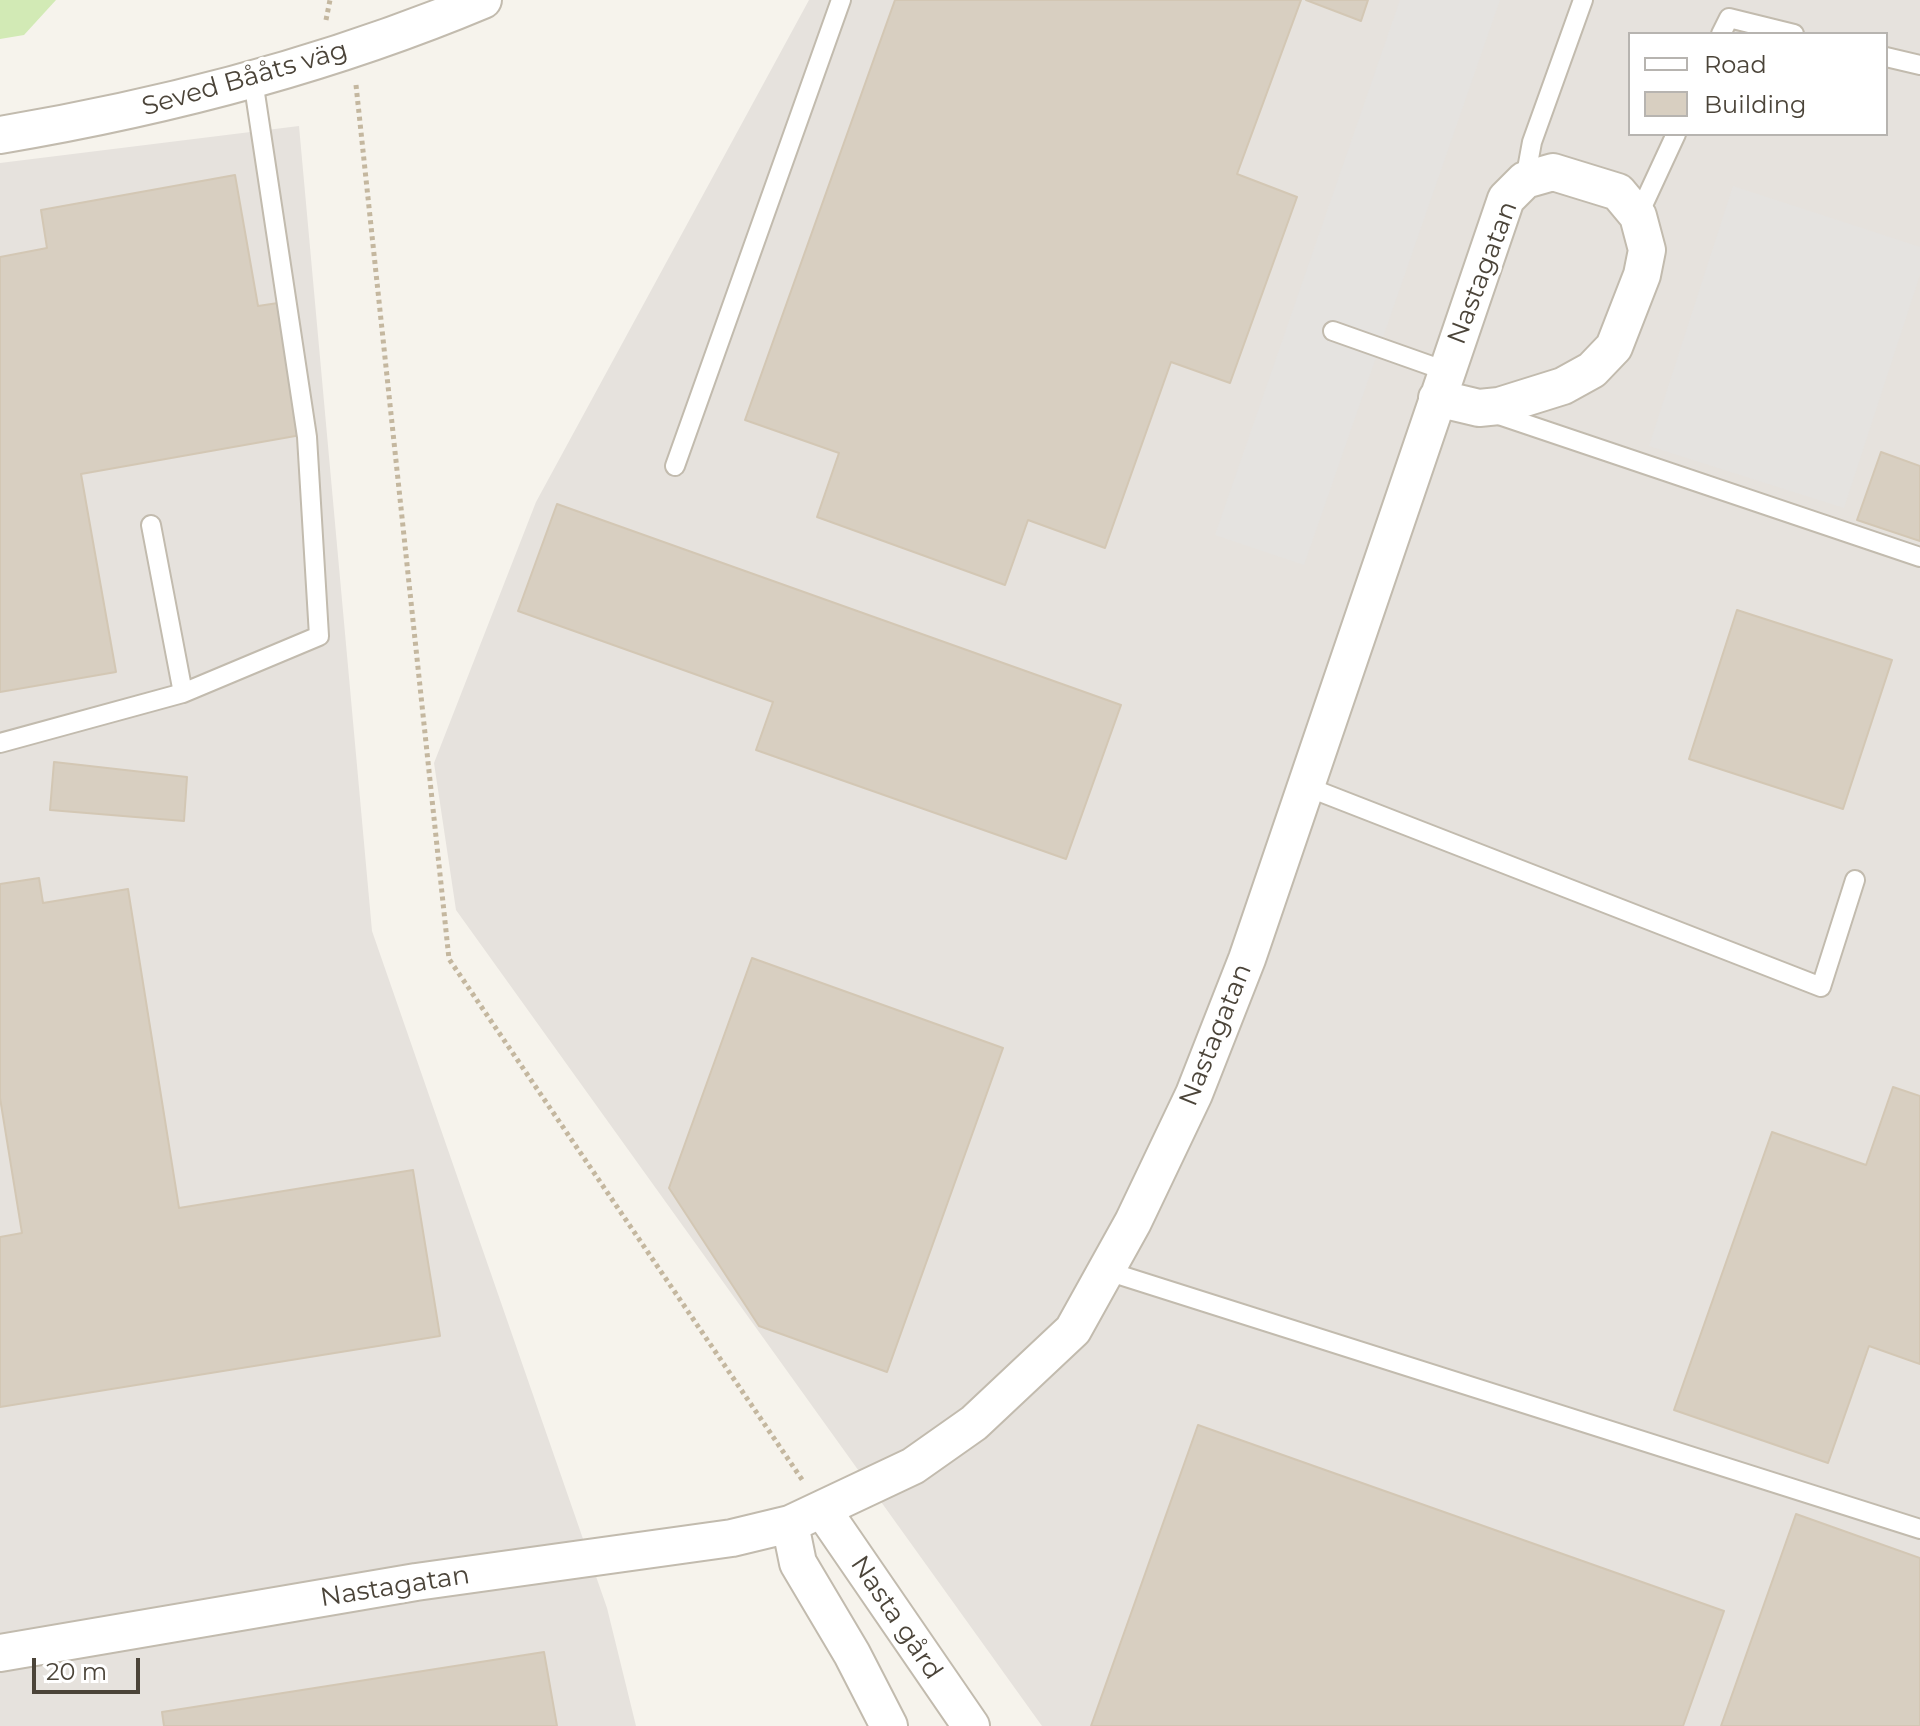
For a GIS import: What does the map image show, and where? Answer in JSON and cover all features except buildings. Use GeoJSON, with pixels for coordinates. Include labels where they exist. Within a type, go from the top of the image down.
{"type":"FeatureCollection","features":[{"type":"Feature","properties":{"kind":"street","name":"Seved Bååts väg"},"geometry":{"type":"LineString","coordinates":[[0,135],[171,103],[342,52],[483,0]]}},
{"type":"Feature","properties":{"kind":"street","name":"Nastagatan"},"geometry":{"type":"LineString","coordinates":[[0,1653],[416,1582],[732,1538],[806,1516],[913,1466],[974,1423],[1073,1330],[1133,1222],[1194,1094],[1247,959],[1506,199],[1525,180],[1553,172],[1618,192],[1638,216]]}},
{"type":"Feature","properties":{"kind":"street"},"geometry":{"type":"LineString","coordinates":[[1441,384],[1479,408],[1499,406],[1563,386],[1592,370],[1614,347],[1642,275],[1647,250],[1638,216]]}},
{"type":"Feature","properties":{"kind":"street"},"geometry":{"type":"LineString","coordinates":[[806,1516],[798,1563],[852,1654],[889,1726]]}},
{"type":"Feature","properties":{"kind":"street","name":"Nasta gård"},"geometry":{"type":"LineString","coordinates":[[806,1516],[971,1726]]}},
{"type":"Feature","properties":{"kind":"lane"},"geometry":{"type":"LineString","coordinates":[[675,466],[841,0]]}},
{"type":"Feature","properties":{"kind":"lane"},"geometry":{"type":"LineString","coordinates":[[1525,180],[1532,142],[1583,0]]}},
{"type":"Feature","properties":{"kind":"lane"},"geometry":{"type":"LineString","coordinates":[[1722,32],[1729,18],[1786,32]]}},
{"type":"Feature","properties":{"kind":"lane"},"geometry":{"type":"LineString","coordinates":[[1888,57],[1920,65]]}},
{"type":"Feature","properties":{"kind":"lane"},"geometry":{"type":"LineString","coordinates":[[0,743],[183,693],[319,636],[307,437],[253,80]]}},
{"type":"Feature","properties":{"kind":"lane"},"geometry":{"type":"LineString","coordinates":[[1638,216],[1675,136]]}},
{"type":"Feature","properties":{"kind":"lane"},"geometry":{"type":"LineString","coordinates":[[1333,331],[1441,384]]}},
{"type":"Feature","properties":{"kind":"lane"},"geometry":{"type":"LineString","coordinates":[[1479,408],[1920,557]]}},
{"type":"Feature","properties":{"kind":"lane"},"geometry":{"type":"LineString","coordinates":[[151,525],[183,693]]}},
{"type":"Feature","properties":{"kind":"lane"},"geometry":{"type":"LineString","coordinates":[[1305,786],[1821,987],[1855,880]]}},
{"type":"Feature","properties":{"kind":"lane"},"geometry":{"type":"LineString","coordinates":[[1107,1271],[1920,1529]]}},
{"type":"Feature","properties":{"kind":"path"},"geometry":{"type":"LineString","coordinates":[[330,0],[325,25],[355,72],[449,959],[806,1516]]}},
{"type":"Feature","properties":{"kind":"shaded area"},"geometry":{"type":"Polygon","coordinates":[[[809,0],[1920,0],[1920,1726],[1042,1726],[456,910],[434,763],[536,502],[809,0]]]}},
{"type":"Feature","properties":{"kind":"shaded area"},"geometry":{"type":"Polygon","coordinates":[[[1400,0],[1500,0],[1304,565],[1215,535],[1400,0]]]}},
{"type":"Feature","properties":{"kind":"shaded area"},"geometry":{"type":"Polygon","coordinates":[[[299,126],[372,931],[607,1608],[636,1726],[0,1726],[0,163],[299,126]]]}},
{"type":"Feature","properties":{"kind":"shaded area"},"geometry":{"type":"Polygon","coordinates":[[[1733,186],[1920,247],[1920,275],[1844,508],[1649,446],[1733,186]]]}},
{"type":"Feature","properties":{"kind":"green space"},"geometry":{"type":"Polygon","coordinates":[[[0,0],[56,0],[24,35],[0,39],[0,0]]]}}]}
